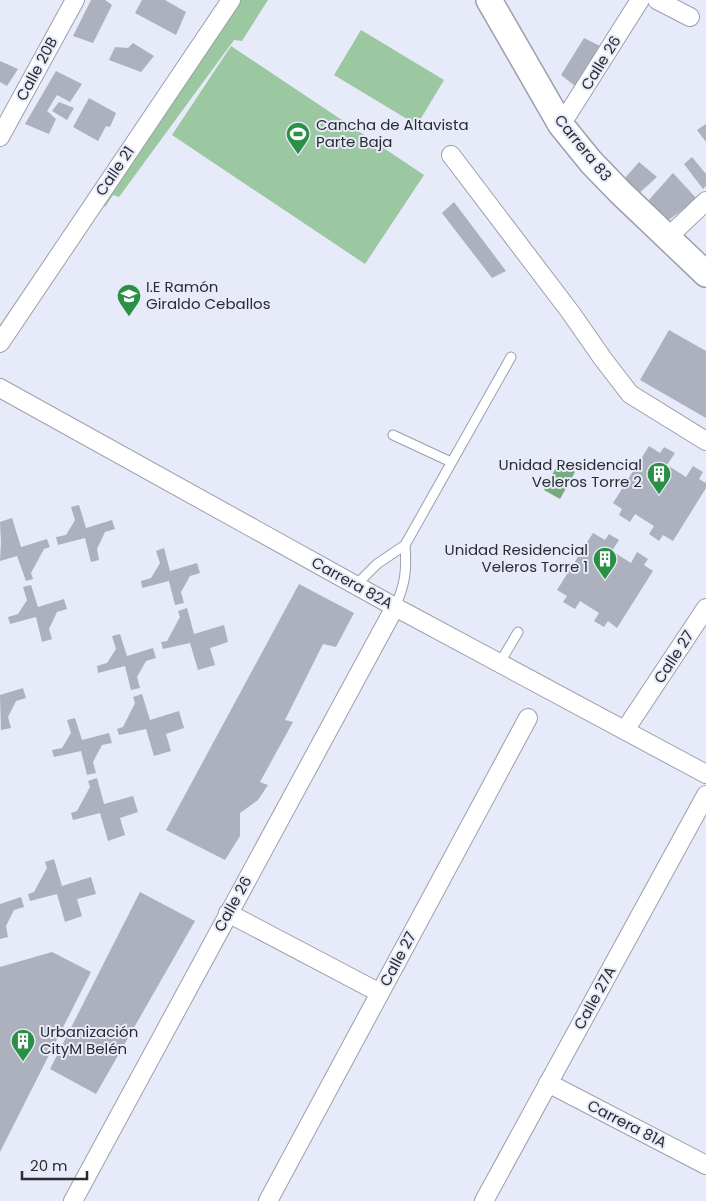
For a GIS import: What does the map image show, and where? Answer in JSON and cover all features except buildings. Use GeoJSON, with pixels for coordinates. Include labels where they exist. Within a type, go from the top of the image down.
{"type":"FeatureCollection","features":[{"type":"Feature","properties":{"kind":"street","name":"Calle 20B"},"geometry":{"type":"LineString","coordinates":[[0,138],[74,0]]}},
{"type":"Feature","properties":{"kind":"street","name":"Calle 21"},"geometry":{"type":"LineString","coordinates":[[0,343],[230,0]]}},
{"type":"Feature","properties":{"kind":"street","name":"Carrera 83"},"geometry":{"type":"LineString","coordinates":[[489,0],[561,125],[591,162],[706,274]]}},
{"type":"Feature","properties":{"kind":"street","name":"Calle 26"},"geometry":{"type":"LineString","coordinates":[[561,125],[640,0]]}},
{"type":"Feature","properties":{"kind":"street"},"geometry":{"type":"LineString","coordinates":[[657,0],[690,17]]}},
{"type":"Feature","properties":{"kind":"street"},"geometry":{"type":"LineString","coordinates":[[450,155],[571,313],[630,394],[706,441]]}},
{"type":"Feature","properties":{"kind":"street"},"geometry":{"type":"LineString","coordinates":[[667,238],[706,201]]}},
{"type":"Feature","properties":{"kind":"street","name":"Carrera 82A"},"geometry":{"type":"LineString","coordinates":[[0,388],[395,608],[706,774]]}},
{"type":"Feature","properties":{"kind":"street","name":"Calle 26"},"geometry":{"type":"LineString","coordinates":[[73,1201],[395,608]]}},
{"type":"Feature","properties":{"kind":"street","name":"Calle 27"},"geometry":{"type":"LineString","coordinates":[[625,730],[706,608]]}},
{"type":"Feature","properties":{"kind":"street","name":"Calle 27"},"geometry":{"type":"LineString","coordinates":[[268,1201],[528,718]]}},
{"type":"Feature","properties":{"kind":"street","name":"Calle 27A"},"geometry":{"type":"LineString","coordinates":[[484,1201],[706,795]]}},
{"type":"Feature","properties":{"kind":"street"},"geometry":{"type":"LineString","coordinates":[[228,913],[380,993]]}},
{"type":"Feature","properties":{"kind":"street","name":"Carrera 81A"},"geometry":{"type":"LineString","coordinates":[[548,1083],[706,1165]]}},
{"type":"Feature","properties":{"kind":"lane"},"geometry":{"type":"LineString","coordinates":[[356,585],[377,564],[405,545],[511,357]]}},
{"type":"Feature","properties":{"kind":"lane"},"geometry":{"type":"LineString","coordinates":[[393,435],[451,462]]}},
{"type":"Feature","properties":{"kind":"lane"},"geometry":{"type":"LineString","coordinates":[[395,608],[405,580],[407,565],[405,545]]}},
{"type":"Feature","properties":{"kind":"lane"},"geometry":{"type":"LineString","coordinates":[[499,664],[518,632]]}},
{"type":"Feature","properties":{"kind":"shaded area"},"geometry":{"type":"Polygon","coordinates":[[[235,0],[268,0],[242,41],[234,40],[119,197],[113,195],[105,207],[97,202],[235,0]]]}},
{"type":"Feature","properties":{"kind":"shaded area"},"geometry":{"type":"Polygon","coordinates":[[[361,30],[444,80],[417,125],[334,75],[361,30]]]}},
{"type":"Feature","properties":{"kind":"shaded area","name":"Cancha de Altavista Parte Baja"},"geometry":{"type":"Polygon","coordinates":[[[231,46],[424,175],[365,264],[172,135],[231,46]]]}},
{"type":"Feature","properties":{"kind":"shaded area"},"geometry":{"type":"Polygon","coordinates":[[[559,462],[575,472],[560,499],[544,490],[559,462]]]}},
{"type":"Feature","properties":{"kind":"place","name":"Cancha de Altavista Parte Baja"},"geometry":{"type":"Point","coordinates":[298,155]}},
{"type":"Feature","properties":{"kind":"place","name":"I.E Ramón Giraldo Ceballos"},"geometry":{"type":"Point","coordinates":[129,317]}},
{"type":"Feature","properties":{"kind":"place","name":"Unidad Residencial Veleros Torre 2"},"geometry":{"type":"Point","coordinates":[659,495]}},
{"type":"Feature","properties":{"kind":"place","name":"Unidad Residencial Veleros Torre 1"},"geometry":{"type":"Point","coordinates":[605,580]}},
{"type":"Feature","properties":{"kind":"place","name":"Urbanización CityM Belén"},"geometry":{"type":"Point","coordinates":[23,1062]}}]}
